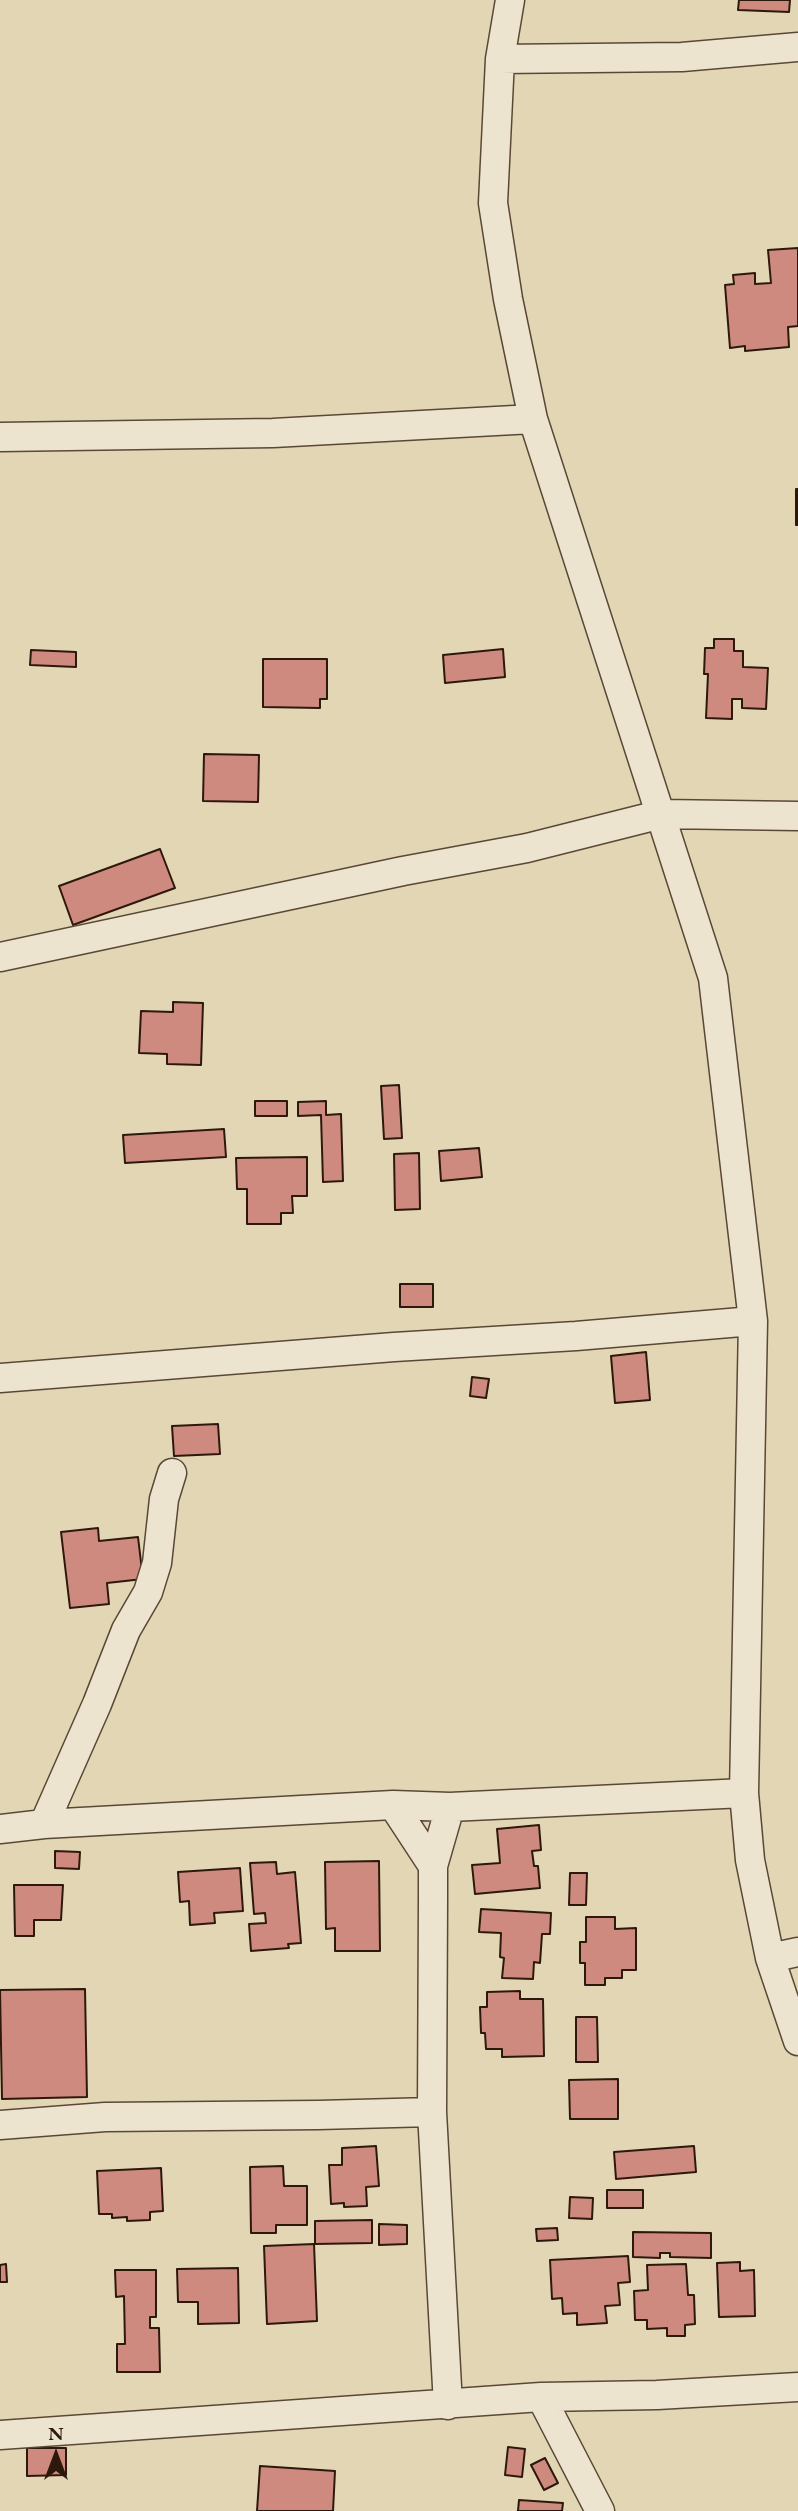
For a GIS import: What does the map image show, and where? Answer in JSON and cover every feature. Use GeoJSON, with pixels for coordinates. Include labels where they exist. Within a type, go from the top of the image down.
{"type":"FeatureCollection","features":[{"type":"Feature","properties":{"kind":"street"},"geometry":{"type":"LineString","coordinates":[[510,0],[500,59],[494,203],[509,299],[533,419],[713,978],[753,1321],[744,1793],[750,1860],[769,1958],[798,2041]]}},
{"type":"Feature","properties":{"kind":"street"},"geometry":{"type":"LineString","coordinates":[[500,59],[682,57],[798,47]]}},
{"type":"Feature","properties":{"kind":"street"},"geometry":{"type":"LineString","coordinates":[[0,437],[273,433],[533,419]]}},
{"type":"Feature","properties":{"kind":"street"},"geometry":{"type":"LineString","coordinates":[[0,957],[403,871],[527,848],[662,814],[798,816]]}},
{"type":"Feature","properties":{"kind":"street"},"geometry":{"type":"LineString","coordinates":[[0,1378],[753,1321]]}},
{"type":"Feature","properties":{"kind":"street"},"geometry":{"type":"LineString","coordinates":[[44,1824],[126,1630],[148,1592],[157,1563],[164,1499],[172,1473]]}},
{"type":"Feature","properties":{"kind":"street"},"geometry":{"type":"LineString","coordinates":[[0,1829],[44,1824],[393,1805],[450,1807],[744,1793]]}},
{"type":"Feature","properties":{"kind":"street"},"geometry":{"type":"LineString","coordinates":[[393,1805],[433,1866]]}},
{"type":"Feature","properties":{"kind":"street"},"geometry":{"type":"LineString","coordinates":[[448,2405],[432,2112],[433,1866],[450,1807]]}},
{"type":"Feature","properties":{"kind":"street"},"geometry":{"type":"LineString","coordinates":[[769,1958],[798,1952]]}},
{"type":"Feature","properties":{"kind":"street"},"geometry":{"type":"LineString","coordinates":[[0,2125],[105,2117],[432,2112]]}},
{"type":"Feature","properties":{"kind":"street"},"geometry":{"type":"LineString","coordinates":[[0,2435],[541,2398],[798,2387]]}},
{"type":"Feature","properties":{"kind":"street"},"geometry":{"type":"LineString","coordinates":[[541,2398],[600,2511]]}},
{"type":"Feature","properties":{"kind":"building"},"geometry":{"type":"Polygon","coordinates":[[[739,0],[790,0],[789,12],[738,10],[739,0]]]}},
{"type":"Feature","properties":{"kind":"building"},"geometry":{"type":"Polygon","coordinates":[[[798,248],[798,326],[788,327],[789,347],[745,351],[745,346],[730,348],[725,285],[734,284],[733,275],[755,273],[755,284],[771,283],[768,250],[798,248]]]}},
{"type":"Feature","properties":{"kind":"building"},"geometry":{"type":"Polygon","coordinates":[[[798,489],[798,525],[796,525],[798,489]]]}},
{"type":"Feature","properties":{"kind":"building"},"geometry":{"type":"Polygon","coordinates":[[[714,639],[734,639],[734,651],[743,651],[743,667],[768,668],[766,709],[742,708],[742,699],[732,699],[732,719],[706,718],[708,674],[704,674],[705,648],[714,648],[714,639]]]}},
{"type":"Feature","properties":{"kind":"building"},"geometry":{"type":"Polygon","coordinates":[[[503,649],[505,677],[445,683],[443,655],[503,649]]]}},
{"type":"Feature","properties":{"kind":"building"},"geometry":{"type":"Polygon","coordinates":[[[31,650],[76,652],[76,667],[30,665],[31,650]]]}},
{"type":"Feature","properties":{"kind":"building"},"geometry":{"type":"Polygon","coordinates":[[[263,659],[327,659],[327,699],[320,699],[320,708],[263,707],[263,659]]]}},
{"type":"Feature","properties":{"kind":"building"},"geometry":{"type":"Polygon","coordinates":[[[204,754],[259,755],[258,802],[203,801],[204,754]]]}},
{"type":"Feature","properties":{"kind":"building"},"geometry":{"type":"Polygon","coordinates":[[[160,849],[175,888],[73,925],[59,886],[160,849]]]}},
{"type":"Feature","properties":{"kind":"building"},"geometry":{"type":"Polygon","coordinates":[[[173,1002],[203,1003],[201,1065],[167,1064],[167,1054],[139,1053],[141,1011],[173,1012],[173,1002]]]}},
{"type":"Feature","properties":{"kind":"building"},"geometry":{"type":"Polygon","coordinates":[[[399,1085],[402,1138],[384,1139],[381,1086],[399,1085]]]}},
{"type":"Feature","properties":{"kind":"building"},"geometry":{"type":"Polygon","coordinates":[[[255,1101],[287,1101],[287,1116],[255,1116],[255,1101]]]}},
{"type":"Feature","properties":{"kind":"building"},"geometry":{"type":"Polygon","coordinates":[[[326,1101],[326,1115],[341,1114],[343,1181],[323,1182],[321,1115],[298,1116],[298,1102],[326,1101]]]}},
{"type":"Feature","properties":{"kind":"building"},"geometry":{"type":"Polygon","coordinates":[[[224,1129],[226,1157],[125,1163],[123,1135],[224,1129]]]}},
{"type":"Feature","properties":{"kind":"building"},"geometry":{"type":"Polygon","coordinates":[[[479,1148],[482,1177],[441,1181],[439,1151],[479,1148]]]}},
{"type":"Feature","properties":{"kind":"building"},"geometry":{"type":"Polygon","coordinates":[[[419,1153],[420,1209],[395,1210],[394,1154],[419,1153]]]}},
{"type":"Feature","properties":{"kind":"building"},"geometry":{"type":"Polygon","coordinates":[[[307,1157],[307,1196],[292,1196],[293,1213],[281,1213],[281,1224],[247,1224],[247,1189],[237,1189],[236,1158],[307,1157]]]}},
{"type":"Feature","properties":{"kind":"building"},"geometry":{"type":"Polygon","coordinates":[[[400,1284],[433,1284],[433,1307],[400,1307],[400,1284]]]}},
{"type":"Feature","properties":{"kind":"building"},"geometry":{"type":"Polygon","coordinates":[[[646,1352],[650,1400],[615,1403],[611,1356],[646,1352]]]}},
{"type":"Feature","properties":{"kind":"building"},"geometry":{"type":"Polygon","coordinates":[[[472,1377],[489,1379],[486,1398],[470,1396],[472,1377]]]}},
{"type":"Feature","properties":{"kind":"building"},"geometry":{"type":"Polygon","coordinates":[[[218,1424],[220,1454],[174,1456],[172,1426],[218,1424]]]}},
{"type":"Feature","properties":{"kind":"building"},"geometry":{"type":"Polygon","coordinates":[[[98,1528],[99,1541],[138,1537],[143,1579],[107,1583],[109,1604],[70,1608],[61,1532],[98,1528]]]}},
{"type":"Feature","properties":{"kind":"building"},"geometry":{"type":"Polygon","coordinates":[[[539,1825],[541,1850],[532,1851],[534,1866],[538,1866],[540,1888],[475,1894],[472,1865],[500,1863],[497,1829],[539,1825]]]}},
{"type":"Feature","properties":{"kind":"building"},"geometry":{"type":"Polygon","coordinates":[[[55,1851],[80,1852],[79,1869],[55,1868],[55,1851]]]}},
{"type":"Feature","properties":{"kind":"building"},"geometry":{"type":"Polygon","coordinates":[[[379,1861],[380,1951],[335,1951],[335,1928],[326,1929],[325,1862],[379,1861]]]}},
{"type":"Feature","properties":{"kind":"building"},"geometry":{"type":"Polygon","coordinates":[[[276,1862],[277,1874],[295,1872],[301,1943],[288,1944],[289,1948],[251,1951],[249,1924],[266,1923],[265,1913],[254,1914],[250,1863],[276,1862]]]}},
{"type":"Feature","properties":{"kind":"building"},"geometry":{"type":"Polygon","coordinates":[[[240,1868],[243,1911],[214,1913],[215,1923],[190,1925],[189,1901],[180,1902],[178,1872],[240,1868]]]}},
{"type":"Feature","properties":{"kind":"building"},"geometry":{"type":"Polygon","coordinates":[[[570,1873],[587,1873],[586,1905],[569,1905],[570,1873]]]}},
{"type":"Feature","properties":{"kind":"building"},"geometry":{"type":"Polygon","coordinates":[[[14,1885],[63,1885],[61,1920],[34,1920],[34,1936],[15,1936],[14,1885]]]}},
{"type":"Feature","properties":{"kind":"building"},"geometry":{"type":"Polygon","coordinates":[[[481,1909],[551,1913],[550,1934],[542,1934],[540,1963],[534,1962],[533,1979],[502,1978],[504,1958],[500,1957],[501,1933],[479,1932],[481,1909]]]}},
{"type":"Feature","properties":{"kind":"building"},"geometry":{"type":"Polygon","coordinates":[[[586,1917],[615,1917],[615,1929],[636,1928],[636,1970],[622,1970],[622,1978],[605,1978],[605,1985],[585,1985],[585,1963],[580,1963],[580,1942],[586,1942],[586,1917]]]}},
{"type":"Feature","properties":{"kind":"building"},"geometry":{"type":"Polygon","coordinates":[[[85,1989],[87,2097],[2,2099],[0,1990],[85,1989]]]}},
{"type":"Feature","properties":{"kind":"building"},"geometry":{"type":"Polygon","coordinates":[[[520,1991],[520,1999],[543,1999],[544,2056],[502,2057],[502,2049],[486,2049],[485,2033],[481,2033],[480,2007],[487,2007],[487,1992],[520,1991]]]}},
{"type":"Feature","properties":{"kind":"building"},"geometry":{"type":"Polygon","coordinates":[[[576,2017],[597,2017],[598,2062],[576,2062],[576,2017]]]}},
{"type":"Feature","properties":{"kind":"building"},"geometry":{"type":"Polygon","coordinates":[[[618,2079],[618,2119],[570,2119],[569,2080],[618,2079]]]}},
{"type":"Feature","properties":{"kind":"building"},"geometry":{"type":"Polygon","coordinates":[[[376,2146],[379,2186],[366,2187],[367,2206],[344,2207],[344,2203],[331,2204],[329,2165],[342,2165],[342,2148],[376,2146]]]}},
{"type":"Feature","properties":{"kind":"building"},"geometry":{"type":"Polygon","coordinates":[[[694,2146],[696,2172],[616,2179],[614,2152],[694,2146]]]}},
{"type":"Feature","properties":{"kind":"building"},"geometry":{"type":"Polygon","coordinates":[[[283,2166],[284,2186],[307,2186],[307,2225],[276,2225],[276,2233],[251,2233],[250,2167],[283,2166]]]}},
{"type":"Feature","properties":{"kind":"building"},"geometry":{"type":"Polygon","coordinates":[[[161,2168],[163,2211],[150,2212],[150,2220],[127,2221],[127,2217],[112,2218],[112,2214],[99,2214],[97,2171],[161,2168]]]}},
{"type":"Feature","properties":{"kind":"building"},"geometry":{"type":"Polygon","coordinates":[[[607,2190],[643,2190],[643,2208],[607,2208],[607,2190]]]}},
{"type":"Feature","properties":{"kind":"building"},"geometry":{"type":"Polygon","coordinates":[[[570,2197],[593,2198],[592,2219],[569,2218],[570,2197]]]}},
{"type":"Feature","properties":{"kind":"building"},"geometry":{"type":"Polygon","coordinates":[[[372,2220],[372,2243],[315,2244],[315,2221],[372,2220]]]}},
{"type":"Feature","properties":{"kind":"building"},"geometry":{"type":"Polygon","coordinates":[[[379,2224],[407,2225],[407,2244],[379,2245],[379,2224]]]}},
{"type":"Feature","properties":{"kind":"building"},"geometry":{"type":"Polygon","coordinates":[[[557,2228],[558,2240],[537,2241],[536,2229],[557,2228]]]}},
{"type":"Feature","properties":{"kind":"building"},"geometry":{"type":"Polygon","coordinates":[[[633,2232],[711,2233],[711,2258],[670,2257],[670,2253],[660,2253],[660,2258],[633,2257],[633,2232]]]}},
{"type":"Feature","properties":{"kind":"building"},"geometry":{"type":"Polygon","coordinates":[[[314,2244],[317,2321],[267,2324],[264,2246],[314,2244]]]}},
{"type":"Feature","properties":{"kind":"building"},"geometry":{"type":"Polygon","coordinates":[[[628,2256],[630,2282],[618,2283],[620,2305],[605,2306],[607,2323],[577,2325],[577,2313],[563,2314],[562,2298],[552,2299],[550,2260],[628,2256]]]}},
{"type":"Feature","properties":{"kind":"building"},"geometry":{"type":"Polygon","coordinates":[[[740,2262],[740,2271],[754,2270],[755,2316],[719,2317],[717,2263],[740,2262]]]}},
{"type":"Feature","properties":{"kind":"building"},"geometry":{"type":"Polygon","coordinates":[[[6,2264],[7,2282],[0,2282],[0,2265],[6,2264]]]}},
{"type":"Feature","properties":{"kind":"building"},"geometry":{"type":"Polygon","coordinates":[[[686,2264],[688,2295],[694,2295],[695,2324],[685,2325],[685,2336],[667,2336],[667,2328],[647,2329],[647,2320],[635,2320],[634,2291],[648,2290],[647,2265],[686,2264]]]}},
{"type":"Feature","properties":{"kind":"building"},"geometry":{"type":"Polygon","coordinates":[[[238,2268],[239,2323],[198,2324],[198,2302],[178,2302],[177,2269],[238,2268]]]}},
{"type":"Feature","properties":{"kind":"building"},"geometry":{"type":"Polygon","coordinates":[[[115,2270],[156,2270],[156,2317],[150,2317],[150,2328],[159,2328],[160,2372],[117,2372],[117,2344],[125,2344],[124,2296],[116,2297],[115,2270]]]}},
{"type":"Feature","properties":{"kind":"building"},"geometry":{"type":"Polygon","coordinates":[[[508,2447],[525,2449],[522,2477],[505,2475],[508,2447]]]}},
{"type":"Feature","properties":{"kind":"building"},"geometry":{"type":"Polygon","coordinates":[[[27,2448],[66,2448],[66,2475],[27,2476],[27,2448]]]}},
{"type":"Feature","properties":{"kind":"building"},"geometry":{"type":"Polygon","coordinates":[[[545,2458],[558,2483],[544,2490],[531,2465],[545,2458]]]}},
{"type":"Feature","properties":{"kind":"building"},"geometry":{"type":"Polygon","coordinates":[[[260,2466],[335,2471],[333,2511],[257,2511],[260,2466]]]}},
{"type":"Feature","properties":{"kind":"building"},"geometry":{"type":"Polygon","coordinates":[[[519,2500],[563,2503],[562,2511],[518,2511],[519,2500]]]}}]}
